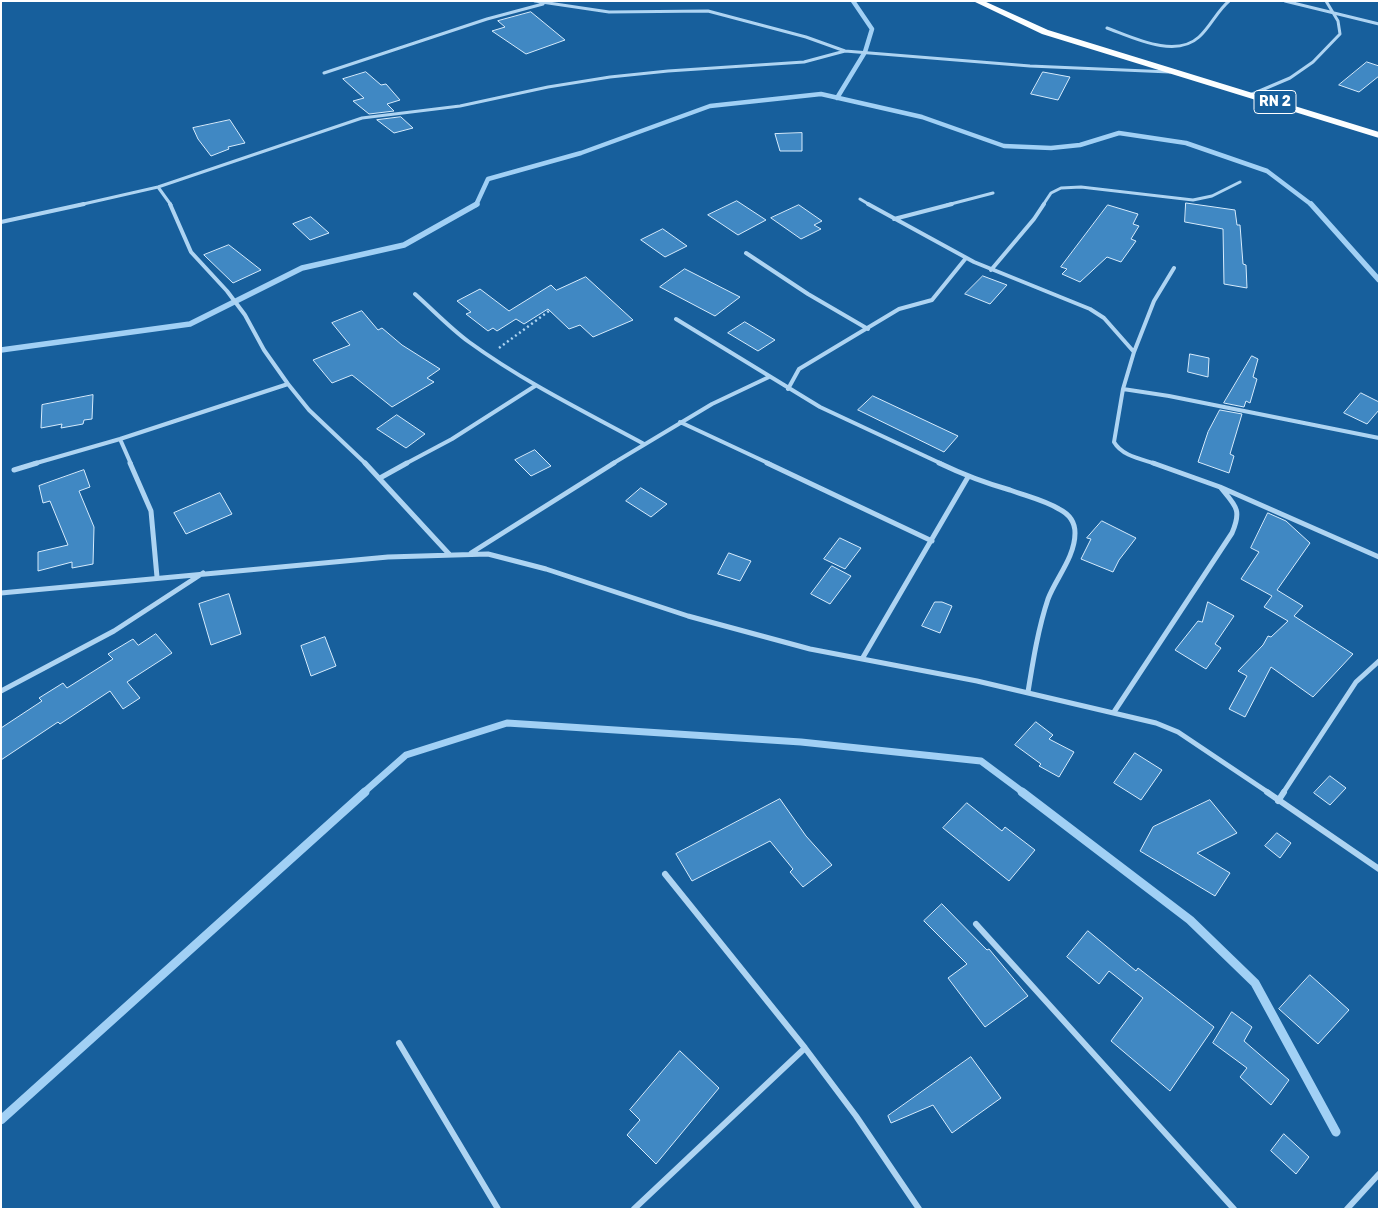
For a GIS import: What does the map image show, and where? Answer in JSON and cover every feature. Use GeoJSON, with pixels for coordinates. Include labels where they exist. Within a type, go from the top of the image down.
{"type":"FeatureCollection","features":[{"type":"Feature","properties":{"kind":"highway","name":"RN 2"},"geometry":{"type":"LineString","coordinates":[[977,1],[1045,32],[1379,135]]}},
{"type":"Feature","properties":{"kind":"street"},"geometry":{"type":"LineString","coordinates":[[534,1],[609,12],[708,11],[806,37],[845,51],[1030,66],[1170,72]]}},
{"type":"Feature","properties":{"kind":"street"},"geometry":{"type":"LineString","coordinates":[[1107,28],[1152,42],[1171,46],[1186,45],[1198,38],[1229,1]]}},
{"type":"Feature","properties":{"kind":"street"},"geometry":{"type":"LineString","coordinates":[[1284,1],[1379,24]]}},
{"type":"Feature","properties":{"kind":"street"},"geometry":{"type":"LineString","coordinates":[[1249,96],[1290,78],[1313,62],[1340,34],[1339,22],[1326,1]]}},
{"type":"Feature","properties":{"kind":"street"},"geometry":{"type":"LineString","coordinates":[[324,73],[487,19],[544,3]]}},
{"type":"Feature","properties":{"kind":"street"},"geometry":{"type":"LineString","coordinates":[[1,222],[158,188],[362,118],[460,106],[548,87],[610,77],[668,71],[804,62],[845,51]]}},
{"type":"Feature","properties":{"kind":"street"},"geometry":{"type":"LineString","coordinates":[[991,270],[1034,219],[1051,193],[1061,188],[1081,187],[1199,200],[1217,195],[1240,182]]}},
{"type":"Feature","properties":{"kind":"street"},"geometry":{"type":"LineString","coordinates":[[158,188],[172,207],[191,252],[228,291],[245,315],[264,350],[288,384],[309,410],[380,478],[449,554]]}},
{"type":"Feature","properties":{"kind":"street"},"geometry":{"type":"LineString","coordinates":[[894,219],[993,193]]}},
{"type":"Feature","properties":{"kind":"street"},"geometry":{"type":"LineString","coordinates":[[860,200],[991,270],[1090,309],[1104,318],[1134,352]]}},
{"type":"Feature","properties":{"kind":"street"},"geometry":{"type":"LineString","coordinates":[[746,253],[808,294],[868,329]]}},
{"type":"Feature","properties":{"kind":"street"},"geometry":{"type":"LineString","coordinates":[[788,389],[799,369],[900,308],[932,300],[966,258]]}},
{"type":"Feature","properties":{"kind":"street"},"geometry":{"type":"LineString","coordinates":[[1174,268],[1154,301],[1122,389],[1114,442],[1118,449],[1220,487],[1379,557]]}},
{"type":"Feature","properties":{"kind":"street"},"geometry":{"type":"LineString","coordinates":[[415,294],[468,342],[535,386],[644,444]]}},
{"type":"Feature","properties":{"kind":"street"},"geometry":{"type":"LineString","coordinates":[[676,319],[748,361],[769,377],[820,407],[968,478],[1046,502],[1064,512],[1074,525],[1072,548],[1053,587],[1039,626],[1028,692]]}},
{"type":"Feature","properties":{"kind":"street"},"geometry":{"type":"LineString","coordinates":[[471,553],[680,422],[712,404],[769,377]]}},
{"type":"Feature","properties":{"kind":"street"},"geometry":{"type":"LineString","coordinates":[[14,470],[120,439],[288,384]]}},
{"type":"Feature","properties":{"kind":"street"},"geometry":{"type":"LineString","coordinates":[[380,478],[452,438],[535,386]]}},
{"type":"Feature","properties":{"kind":"street"},"geometry":{"type":"LineString","coordinates":[[1122,389],[1168,396],[1379,438]]}},
{"type":"Feature","properties":{"kind":"street"},"geometry":{"type":"LineString","coordinates":[[680,422],[932,541]]}},
{"type":"Feature","properties":{"kind":"street"},"geometry":{"type":"LineString","coordinates":[[120,439],[151,511],[156,577]]}},
{"type":"Feature","properties":{"kind":"street"},"geometry":{"type":"LineString","coordinates":[[862,659],[968,478]]}},
{"type":"Feature","properties":{"kind":"street"},"geometry":{"type":"LineString","coordinates":[[1114,712],[1232,533],[1239,518],[1234,504],[1220,487]]}},
{"type":"Feature","properties":{"kind":"street"},"geometry":{"type":"LineString","coordinates":[[1,593],[203,573],[449,554],[488,554],[546,569],[688,616],[810,649],[1028,692],[1156,723],[1178,732],[1379,869]]}},
{"type":"Feature","properties":{"kind":"street"},"geometry":{"type":"LineString","coordinates":[[1,691],[114,631],[203,573]]}},
{"type":"Feature","properties":{"kind":"street"},"geometry":{"type":"LineString","coordinates":[[1278,801],[1356,682],[1379,661]]}},
{"type":"Feature","properties":{"kind":"street"},"geometry":{"type":"LineString","coordinates":[[665,874],[805,1048],[856,1116],[919,1209]]}},
{"type":"Feature","properties":{"kind":"street"},"geometry":{"type":"LineString","coordinates":[[976,924],[1234,1209]]}},
{"type":"Feature","properties":{"kind":"street"},"geometry":{"type":"LineString","coordinates":[[399,1043],[498,1209]]}},
{"type":"Feature","properties":{"kind":"street"},"geometry":{"type":"LineString","coordinates":[[634,1209],[805,1048]]}},
{"type":"Feature","properties":{"kind":"street"},"geometry":{"type":"LineString","coordinates":[[1347,1209],[1379,1174]]}},
{"type":"Feature","properties":{"kind":"path"},"geometry":{"type":"LineString","coordinates":[[488,355],[549,311]]}},
{"type":"Feature","properties":{"kind":"building"},"geometry":{"type":"Polygon","coordinates":[[[531,12],[565,40],[526,54],[492,31],[505,27],[498,21],[531,12]]]}},
{"type":"Feature","properties":{"kind":"building"},"geometry":{"type":"Polygon","coordinates":[[[1367,62],[1379,66],[1379,76],[1359,92],[1339,85],[1367,62]]]}},
{"type":"Feature","properties":{"kind":"building"},"geometry":{"type":"Polygon","coordinates":[[[366,72],[381,85],[386,84],[400,100],[387,104],[394,111],[369,114],[353,101],[364,98],[343,79],[366,72]]]}},
{"type":"Feature","properties":{"kind":"building"},"geometry":{"type":"Polygon","coordinates":[[[1043,72],[1070,77],[1058,100],[1031,94],[1043,72]]]}},
{"type":"Feature","properties":{"kind":"building"},"geometry":{"type":"Polygon","coordinates":[[[401,117],[413,128],[394,133],[377,120],[401,117]]]}},
{"type":"Feature","properties":{"kind":"building"},"geometry":{"type":"Polygon","coordinates":[[[230,120],[245,143],[228,147],[229,149],[211,156],[198,139],[193,128],[230,120]]]}},
{"type":"Feature","properties":{"kind":"building"},"geometry":{"type":"Polygon","coordinates":[[[802,133],[802,151],[780,151],[775,134],[802,133]]]}},
{"type":"Feature","properties":{"kind":"building"},"geometry":{"type":"Polygon","coordinates":[[[737,201],[766,220],[738,235],[708,215],[737,201]]]}},
{"type":"Feature","properties":{"kind":"building"},"geometry":{"type":"Polygon","coordinates":[[[1186,203],[1235,210],[1237,225],[1240,225],[1243,264],[1246,265],[1247,288],[1224,284],[1223,229],[1185,222],[1186,203]]]}},
{"type":"Feature","properties":{"kind":"building"},"geometry":{"type":"Polygon","coordinates":[[[799,205],[822,221],[814,225],[821,229],[801,239],[771,218],[799,205]]]}},
{"type":"Feature","properties":{"kind":"building"},"geometry":{"type":"Polygon","coordinates":[[[1108,205],[1138,214],[1133,224],[1139,226],[1131,239],[1136,241],[1121,262],[1107,257],[1080,282],[1062,274],[1067,269],[1061,267],[1108,205]]]}},
{"type":"Feature","properties":{"kind":"building"},"geometry":{"type":"Polygon","coordinates":[[[311,217],[329,233],[310,240],[293,224],[311,217]]]}},
{"type":"Feature","properties":{"kind":"building"},"geometry":{"type":"Polygon","coordinates":[[[663,229],[687,246],[665,257],[641,240],[663,229]]]}},
{"type":"Feature","properties":{"kind":"building"},"geometry":{"type":"Polygon","coordinates":[[[229,245],[261,270],[233,283],[204,255],[229,245]]]}},
{"type":"Feature","properties":{"kind":"building"},"geometry":{"type":"Polygon","coordinates":[[[685,269],[740,297],[715,316],[660,287],[685,269]]]}},
{"type":"Feature","properties":{"kind":"building"},"geometry":{"type":"Polygon","coordinates":[[[983,276],[1007,285],[990,304],[965,294],[983,276]]]}},
{"type":"Feature","properties":{"kind":"building"},"geometry":{"type":"Polygon","coordinates":[[[586,277],[633,320],[593,337],[580,325],[569,329],[548,309],[524,324],[516,319],[497,331],[493,328],[488,331],[466,314],[471,312],[457,301],[480,289],[509,311],[551,285],[556,290],[586,277]]]}},
{"type":"Feature","properties":{"kind":"building"},"geometry":{"type":"Polygon","coordinates":[[[362,311],[378,330],[382,328],[402,345],[440,369],[427,378],[434,382],[392,407],[352,375],[332,383],[313,360],[350,345],[332,323],[362,311]]]}},
{"type":"Feature","properties":{"kind":"building"},"geometry":{"type":"Polygon","coordinates":[[[745,322],[775,340],[758,351],[728,333],[745,322]]]}},
{"type":"Feature","properties":{"kind":"building"},"geometry":{"type":"Polygon","coordinates":[[[1190,354],[1209,358],[1208,377],[1188,372],[1190,354]]]}},
{"type":"Feature","properties":{"kind":"building"},"geometry":{"type":"Polygon","coordinates":[[[1252,356],[1258,359],[1253,377],[1257,379],[1250,403],[1246,401],[1244,407],[1224,403],[1252,356]]]}},
{"type":"Feature","properties":{"kind":"building"},"geometry":{"type":"Polygon","coordinates":[[[1361,393],[1379,402],[1379,410],[1367,424],[1344,413],[1361,393]]]}},
{"type":"Feature","properties":{"kind":"building"},"geometry":{"type":"Polygon","coordinates":[[[93,395],[92,419],[84,420],[83,424],[61,428],[62,424],[41,428],[42,405],[93,395]]]}},
{"type":"Feature","properties":{"kind":"building"},"geometry":{"type":"Polygon","coordinates":[[[873,396],[958,436],[944,452],[858,410],[873,396]]]}},
{"type":"Feature","properties":{"kind":"building"},"geometry":{"type":"Polygon","coordinates":[[[1220,410],[1242,414],[1230,454],[1234,456],[1229,473],[1198,462],[1208,432],[1220,410]]]}},
{"type":"Feature","properties":{"kind":"building"},"geometry":{"type":"Polygon","coordinates":[[[397,415],[425,434],[406,448],[377,429],[397,415]]]}},
{"type":"Feature","properties":{"kind":"building"},"geometry":{"type":"Polygon","coordinates":[[[535,450],[551,466],[531,476],[515,460],[535,450]]]}},
{"type":"Feature","properties":{"kind":"building"},"geometry":{"type":"Polygon","coordinates":[[[84,470],[90,487],[79,491],[94,527],[93,564],[72,568],[72,562],[38,571],[38,552],[68,545],[50,501],[43,503],[39,486],[84,470]]]}},
{"type":"Feature","properties":{"kind":"building"},"geometry":{"type":"Polygon","coordinates":[[[641,488],[667,504],[651,517],[626,501],[641,488]]]}},
{"type":"Feature","properties":{"kind":"building"},"geometry":{"type":"Polygon","coordinates":[[[220,493],[232,514],[186,534],[174,513],[220,493]]]}},
{"type":"Feature","properties":{"kind":"building"},"geometry":{"type":"Polygon","coordinates":[[[1268,513],[1286,521],[1310,543],[1277,590],[1303,606],[1294,616],[1353,654],[1313,697],[1271,667],[1245,717],[1229,709],[1247,676],[1238,671],[1263,645],[1268,636],[1271,637],[1288,621],[1264,607],[1272,596],[1241,579],[1259,552],[1251,548],[1268,513]]]}},
{"type":"Feature","properties":{"kind":"building"},"geometry":{"type":"Polygon","coordinates":[[[1102,521],[1136,538],[1119,560],[1113,572],[1081,559],[1091,539],[1087,538],[1102,521]]]}},
{"type":"Feature","properties":{"kind":"building"},"geometry":{"type":"Polygon","coordinates":[[[840,538],[861,548],[845,569],[824,559],[840,538]]]}},
{"type":"Feature","properties":{"kind":"building"},"geometry":{"type":"Polygon","coordinates":[[[729,553],[751,561],[740,581],[718,574],[729,553]]]}},
{"type":"Feature","properties":{"kind":"building"},"geometry":{"type":"Polygon","coordinates":[[[832,566],[851,576],[830,604],[811,594],[832,566]]]}},
{"type":"Feature","properties":{"kind":"building"},"geometry":{"type":"Polygon","coordinates":[[[229,594],[241,634],[211,645],[199,604],[229,594]]]}},
{"type":"Feature","properties":{"kind":"building"},"geometry":{"type":"Polygon","coordinates":[[[935,602],[942,602],[952,606],[940,633],[922,626],[935,602]]]}},
{"type":"Feature","properties":{"kind":"building"},"geometry":{"type":"Polygon","coordinates":[[[1208,602],[1234,616],[1215,644],[1221,648],[1206,669],[1175,650],[1198,621],[1202,622],[1208,602]]]}},
{"type":"Feature","properties":{"kind":"building"},"geometry":{"type":"Polygon","coordinates":[[[156,634],[172,653],[127,682],[140,698],[123,709],[110,691],[60,724],[58,722],[1,760],[1,728],[42,701],[39,698],[63,683],[67,688],[113,659],[108,654],[133,639],[138,645],[156,634]]]}},
{"type":"Feature","properties":{"kind":"building"},"geometry":{"type":"Polygon","coordinates":[[[325,637],[336,666],[311,676],[301,646],[325,637]]]}},
{"type":"Feature","properties":{"kind":"building"},"geometry":{"type":"Polygon","coordinates":[[[1036,722],[1053,735],[1049,739],[1074,752],[1059,777],[1039,766],[1041,764],[1015,745],[1036,722]]]}},
{"type":"Feature","properties":{"kind":"building"},"geometry":{"type":"Polygon","coordinates":[[[1135,753],[1162,770],[1141,800],[1114,783],[1135,753]]]}},
{"type":"Feature","properties":{"kind":"building"},"geometry":{"type":"Polygon","coordinates":[[[1330,776],[1346,788],[1330,805],[1314,793],[1330,776]]]}},
{"type":"Feature","properties":{"kind":"building"},"geometry":{"type":"Polygon","coordinates":[[[780,799],[806,836],[832,865],[803,887],[790,872],[793,869],[770,841],[692,881],[676,854],[780,799]]]}},
{"type":"Feature","properties":{"kind":"building"},"geometry":{"type":"Polygon","coordinates":[[[1210,800],[1237,833],[1197,853],[1230,873],[1215,896],[1140,851],[1153,827],[1210,800]]]}},
{"type":"Feature","properties":{"kind":"building"},"geometry":{"type":"Polygon","coordinates":[[[967,803],[1002,831],[1005,827],[1035,850],[1009,881],[943,828],[967,803]]]}},
{"type":"Feature","properties":{"kind":"building"},"geometry":{"type":"Polygon","coordinates":[[[1277,833],[1291,843],[1280,858],[1265,846],[1277,833]]]}},
{"type":"Feature","properties":{"kind":"building"},"geometry":{"type":"Polygon","coordinates":[[[942,904],[987,950],[989,949],[1028,996],[985,1027],[948,978],[967,964],[924,921],[942,904]]]}},
{"type":"Feature","properties":{"kind":"building"},"geometry":{"type":"Polygon","coordinates":[[[1088,931],[1136,971],[1138,968],[1214,1027],[1170,1091],[1111,1041],[1143,998],[1109,971],[1099,984],[1067,957],[1088,931]]]}},
{"type":"Feature","properties":{"kind":"building"},"geometry":{"type":"Polygon","coordinates":[[[1310,975],[1349,1010],[1318,1044],[1279,1009],[1310,975]]]}},
{"type":"Feature","properties":{"kind":"building"},"geometry":{"type":"Polygon","coordinates":[[[1232,1012],[1252,1027],[1244,1041],[1289,1080],[1271,1105],[1240,1077],[1247,1068],[1213,1043],[1232,1012]]]}},
{"type":"Feature","properties":{"kind":"building"},"geometry":{"type":"Polygon","coordinates":[[[680,1051],[719,1088],[656,1164],[627,1135],[640,1120],[630,1110],[680,1051]]]}},
{"type":"Feature","properties":{"kind":"building"},"geometry":{"type":"Polygon","coordinates":[[[971,1057],[1001,1098],[952,1133],[933,1105],[891,1123],[888,1116],[971,1057]]]}},
{"type":"Feature","properties":{"kind":"building"},"geometry":{"type":"Polygon","coordinates":[[[1284,1134],[1309,1157],[1296,1174],[1271,1151],[1284,1134]]]}},
{"type":"Feature","properties":{"kind":"waterway"},"geometry":{"type":"LineString","coordinates":[[837,98],[865,52],[872,29],[853,1]]}},
{"type":"Feature","properties":{"kind":"waterway"},"geometry":{"type":"LineString","coordinates":[[476,204],[488,179],[581,153],[710,106],[821,94],[837,98]]}},
{"type":"Feature","properties":{"kind":"waterway"},"geometry":{"type":"LineString","coordinates":[[837,98],[922,117],[1004,146],[1051,148],[1080,145],[1119,133],[1186,143],[1267,171],[1312,205]]}},
{"type":"Feature","properties":{"kind":"waterway"},"geometry":{"type":"LineString","coordinates":[[1,350],[190,324],[302,268],[404,245],[476,204]]}},
{"type":"Feature","properties":{"kind":"waterway"},"geometry":{"type":"LineString","coordinates":[[1312,205],[1379,280]]}},
{"type":"Feature","properties":{"kind":"waterway"},"geometry":{"type":"LineString","coordinates":[[363,793],[406,755],[507,723],[801,742],[981,761],[1024,793]]}},
{"type":"Feature","properties":{"kind":"waterway"},"geometry":{"type":"LineString","coordinates":[[1,1120],[365,792]]}},
{"type":"Feature","properties":{"kind":"waterway"},"geometry":{"type":"LineString","coordinates":[[1022,792],[1190,920],[1255,983],[1336,1132]]}}]}
